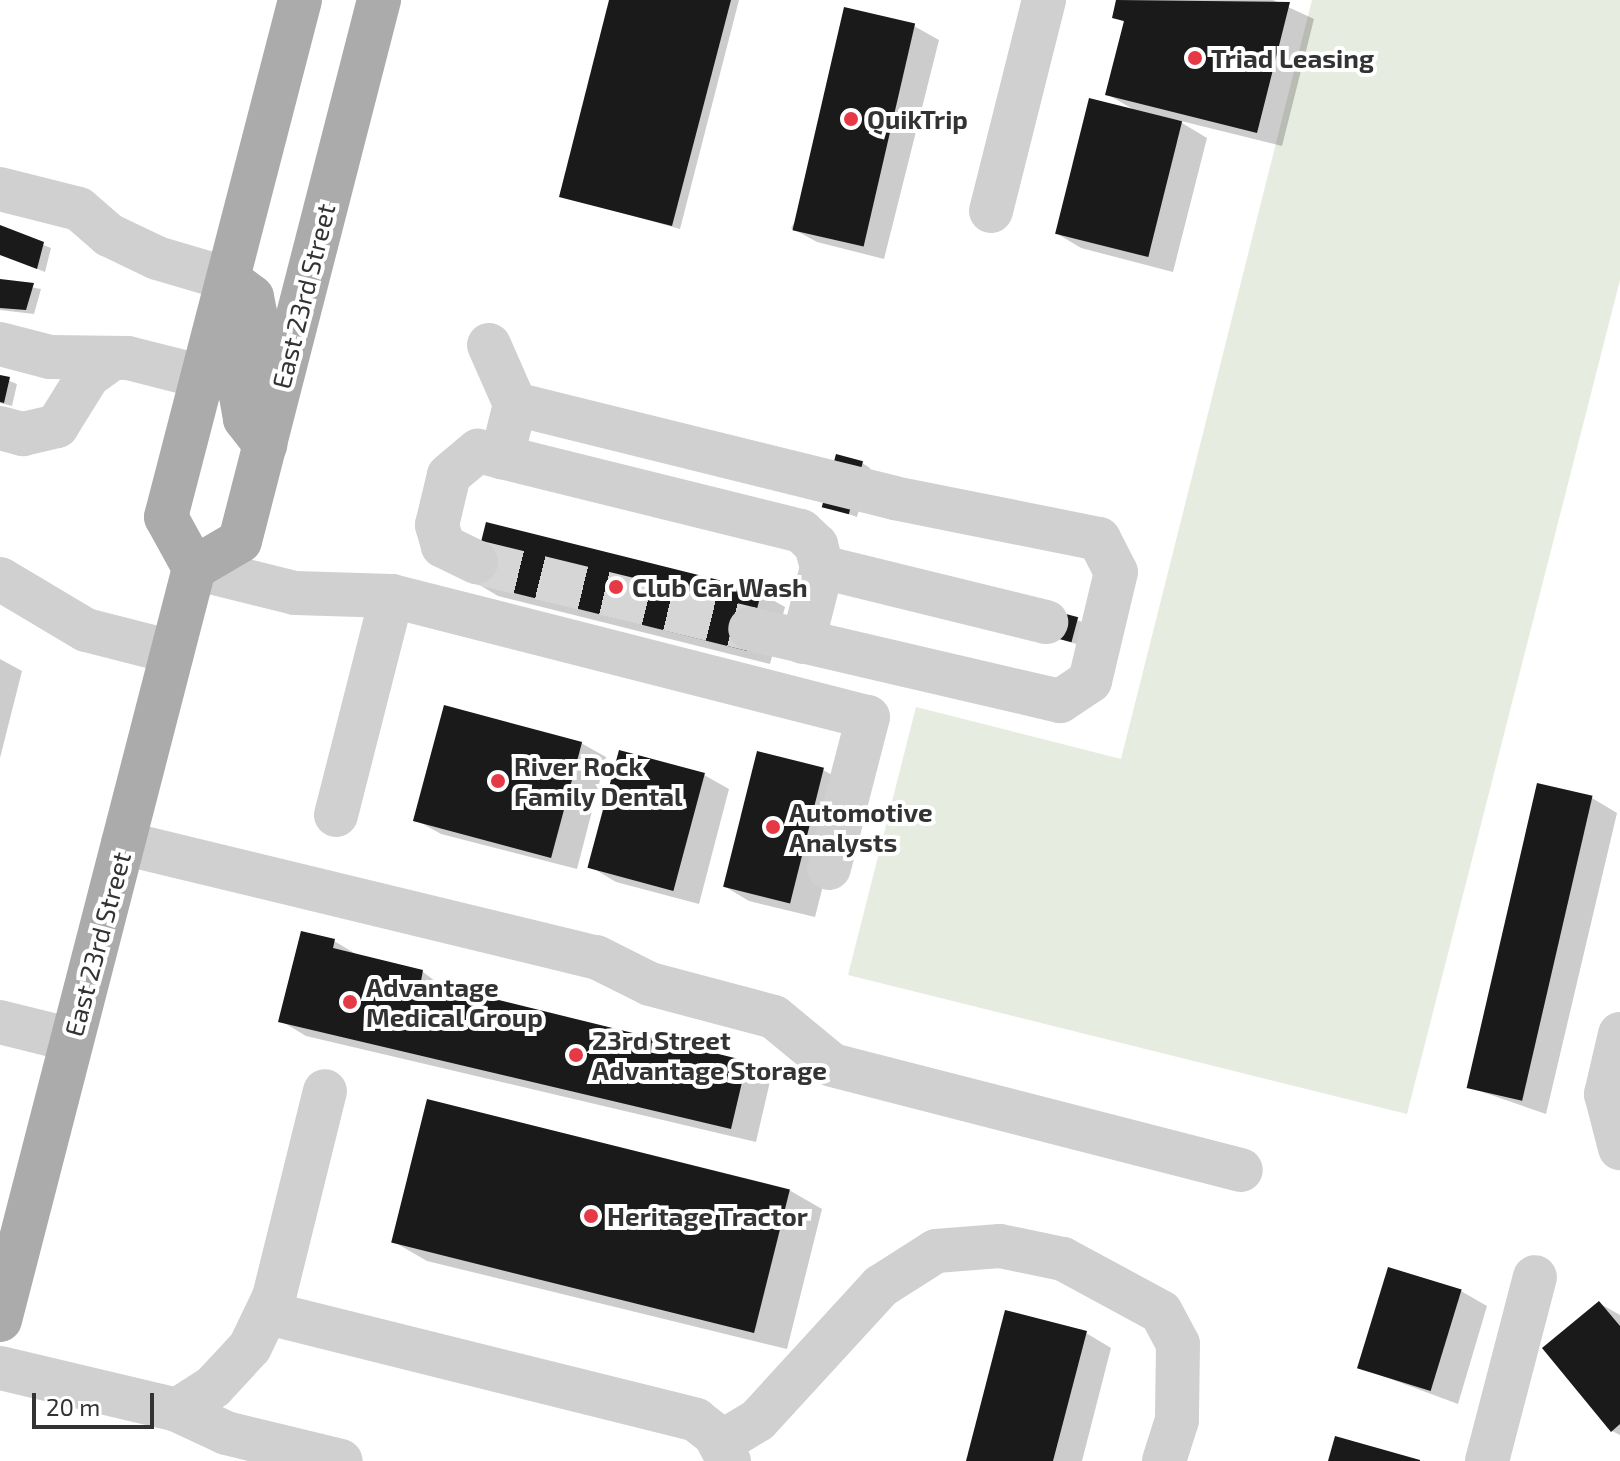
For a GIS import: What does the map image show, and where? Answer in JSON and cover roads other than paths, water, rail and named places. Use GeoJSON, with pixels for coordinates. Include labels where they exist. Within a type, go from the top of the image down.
{"type":"FeatureCollection","features":[{"type":"Feature","properties":{"kind":"main road"},"geometry":{"type":"LineString","coordinates":[[194,568],[166,517],[300,0]]}},
{"type":"Feature","properties":{"kind":"main road","name":"East 23rd Street"},"geometry":{"type":"LineString","coordinates":[[0,1320],[7,1269],[72,1040],[194,568],[240,541],[379,0]]}},
{"type":"Feature","properties":{"kind":"main road"},"geometry":{"type":"LineString","coordinates":[[228,279],[254,307],[241,396],[245,419],[265,445]]}},
{"type":"Feature","properties":{"kind":"lane"},"geometry":{"type":"LineString","coordinates":[[991,211],[1044,0]]}},
{"type":"Feature","properties":{"kind":"lane"},"geometry":{"type":"LineString","coordinates":[[0,189],[79,209],[109,235],[157,258],[228,279]]}},
{"type":"Feature","properties":{"kind":"lane"},"geometry":{"type":"LineString","coordinates":[[0,344],[111,359],[203,377]]}},
{"type":"Feature","properties":{"kind":"lane"},"geometry":{"type":"LineString","coordinates":[[489,345],[515,404],[502,457]]}},
{"type":"Feature","properties":{"kind":"lane"},"geometry":{"type":"LineString","coordinates":[[0,428],[23,434],[57,426],[88,376],[111,359]]}},
{"type":"Feature","properties":{"kind":"lane"},"geometry":{"type":"LineString","coordinates":[[515,404],[894,498],[1099,539],[1111,551],[1116,572],[1090,681],[1060,701],[750,629]]}},
{"type":"Feature","properties":{"kind":"lane"},"geometry":{"type":"LineString","coordinates":[[476,562],[443,546],[437,525],[446,487],[462,458],[478,451],[801,531],[816,545],[822,567],[803,642]]}},
{"type":"Feature","properties":{"kind":"lane"},"geometry":{"type":"LineString","coordinates":[[822,567],[1046,622]]}},
{"type":"Feature","properties":{"kind":"lane"},"geometry":{"type":"LineString","coordinates":[[194,568],[295,593],[392,596],[868,717],[829,868]]}},
{"type":"Feature","properties":{"kind":"lane"},"geometry":{"type":"LineString","coordinates":[[0,579],[86,630],[172,652]]}},
{"type":"Feature","properties":{"kind":"lane"},"geometry":{"type":"LineString","coordinates":[[336,815],[392,596]]}},
{"type":"Feature","properties":{"kind":"lane"},"geometry":{"type":"LineString","coordinates":[[123,843],[596,957],[650,984],[774,1017],[832,1065],[1241,1170]]}},
{"type":"Feature","properties":{"kind":"lane"},"geometry":{"type":"LineString","coordinates":[[0,1022],[72,1040]]}},
{"type":"Feature","properties":{"kind":"lane"},"geometry":{"type":"LineString","coordinates":[[1620,1034],[1606,1094],[1620,1148]]}},
{"type":"Feature","properties":{"kind":"lane"},"geometry":{"type":"LineString","coordinates":[[177,1410],[213,1387],[250,1347],[268,1313],[325,1091]]}},
{"type":"Feature","properties":{"kind":"lane"},"geometry":{"type":"LineString","coordinates":[[268,1313],[696,1420],[725,1452],[881,1286],[936,1251],[1000,1246],[1063,1259],[1161,1312],[1178,1344],[1177,1420],[1164,1461]]}},
{"type":"Feature","properties":{"kind":"lane"},"geometry":{"type":"LineString","coordinates":[[1487,1461],[1535,1277]]}},
{"type":"Feature","properties":{"kind":"lane"},"geometry":{"type":"LineString","coordinates":[[0,1368],[177,1410],[226,1433],[341,1461]]}},
{"type":"Feature","properties":{"kind":"tunnel"},"geometry":{"type":"LineString","coordinates":[[476,562],[750,629]]}},
{"type":"Feature","properties":{"kind":"place","name":"Triad Leasing"},"geometry":{"type":"Point","coordinates":[1195,58]}},
{"type":"Feature","properties":{"kind":"place","name":"QuikTrip"},"geometry":{"type":"Point","coordinates":[851,119]}},
{"type":"Feature","properties":{"kind":"place","name":"Club Car Wash"},"geometry":{"type":"Point","coordinates":[616,587]}},
{"type":"Feature","properties":{"kind":"place","name":"River Rock Family Dental"},"geometry":{"type":"Point","coordinates":[498,781]}},
{"type":"Feature","properties":{"kind":"place","name":"Automotive Analysts"},"geometry":{"type":"Point","coordinates":[773,827]}},
{"type":"Feature","properties":{"kind":"place","name":"Advantage Medical Group"},"geometry":{"type":"Point","coordinates":[350,1002]}},
{"type":"Feature","properties":{"kind":"place","name":"23rd Street Advantage Storage"},"geometry":{"type":"Point","coordinates":[576,1055]}},
{"type":"Feature","properties":{"kind":"place","name":"Heritage Tractor"},"geometry":{"type":"Point","coordinates":[591,1216]}}]}
